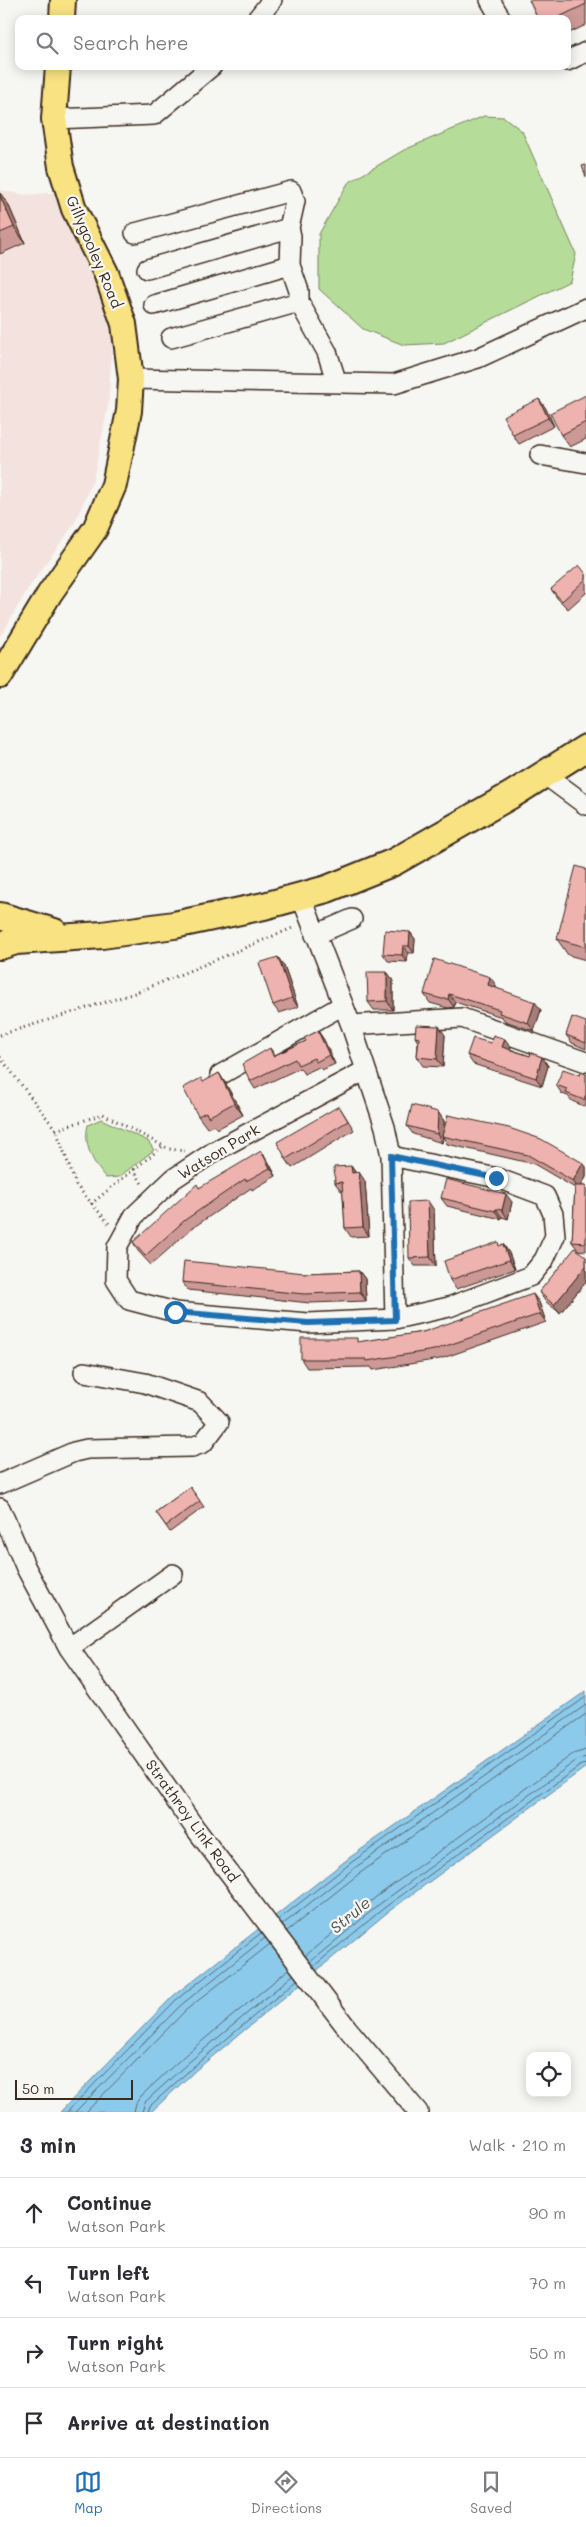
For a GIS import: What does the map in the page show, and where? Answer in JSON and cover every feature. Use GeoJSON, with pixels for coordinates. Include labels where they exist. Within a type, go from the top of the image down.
{"type":"FeatureCollection","features":[{"type":"Feature","properties":{"kind":"highway"},"geometry":{"type":"LineString","coordinates":[[0,946],[16,941],[102,935],[174,925],[327,889],[394,862],[586,748]]}},
{"type":"Feature","properties":{"kind":"highway"},"geometry":{"type":"LineString","coordinates":[[0,916],[70,936]]}},
{"type":"Feature","properties":{"kind":"main road"},"geometry":{"type":"LineString","coordinates":[[62,15],[63,0]]}},
{"type":"Feature","properties":{"kind":"main road","name":"Gillygooley Road"},"geometry":{"type":"LineString","coordinates":[[0,676],[50,592],[95,529],[114,485],[129,411],[131,379],[124,324],[106,273],[74,209],[61,167],[54,119],[58,70]]}},
{"type":"Feature","properties":{"kind":"street"},"geometry":{"type":"LineString","coordinates":[[260,15],[272,0]]}},
{"type":"Feature","properties":{"kind":"street"},"geometry":{"type":"LineString","coordinates":[[490,0],[499,15]]}},
{"type":"Feature","properties":{"kind":"street"},"geometry":{"type":"LineString","coordinates":[[571,59],[586,52]]}},
{"type":"Feature","properties":{"kind":"street"},"geometry":{"type":"LineString","coordinates":[[54,119],[154,115],[207,70]]}},
{"type":"Feature","properties":{"kind":"street"},"geometry":{"type":"LineString","coordinates":[[135,233],[291,191],[295,201],[289,228],[292,236],[290,265],[299,291],[299,302],[327,352],[337,383]]}},
{"type":"Feature","properties":{"kind":"street"},"geometry":{"type":"LineString","coordinates":[[147,270],[289,228]]}},
{"type":"Feature","properties":{"kind":"street"},"geometry":{"type":"LineString","coordinates":[[154,305],[290,265]]}},
{"type":"Feature","properties":{"kind":"street"},"geometry":{"type":"LineString","coordinates":[[171,338],[299,302]]}},
{"type":"Feature","properties":{"kind":"street"},"geometry":{"type":"LineString","coordinates":[[131,379],[394,384],[478,358],[586,308]]}},
{"type":"Feature","properties":{"kind":"street"},"geometry":{"type":"LineString","coordinates":[[540,456],[586,463]]}},
{"type":"Feature","properties":{"kind":"street"},"geometry":{"type":"LineString","coordinates":[[544,774],[586,805]]}},
{"type":"Feature","properties":{"kind":"street"},"geometry":{"type":"LineString","coordinates":[[301,896],[351,1025],[391,1156],[395,1320]]}},
{"type":"Feature","properties":{"kind":"street"},"geometry":{"type":"LineString","coordinates":[[312,928],[352,919]]}},
{"type":"Feature","properties":{"kind":"street"},"geometry":{"type":"LineString","coordinates":[[220,1074],[343,1005]]}},
{"type":"Feature","properties":{"kind":"street"},"geometry":{"type":"LineString","coordinates":[[351,1025],[462,1018],[586,1062]]}},
{"type":"Feature","properties":{"kind":"street","name":"Watson Park"},"geometry":{"type":"LineString","coordinates":[[366,1070],[215,1151],[173,1179],[134,1216],[122,1236],[117,1246],[116,1280],[130,1300],[175,1312],[308,1323],[395,1320],[449,1307],[531,1276],[544,1260],[555,1236],[553,1214],[545,1196],[496,1178],[391,1156]]}},
{"type":"Feature","properties":{"kind":"street"},"geometry":{"type":"LineString","coordinates":[[0,1484],[74,1452],[87,1449],[192,1448],[203,1443],[219,1422],[200,1402],[145,1383],[84,1372]]}},
{"type":"Feature","properties":{"kind":"street","name":"Strathroy Link Road"},"geometry":{"type":"LineString","coordinates":[[0,1508],[26,1568],[69,1648],[195,1828],[347,2028],[418,2112]]}},
{"type":"Feature","properties":{"kind":"street"},"geometry":{"type":"LineString","coordinates":[[69,1648],[173,1574]]}},
{"type":"Feature","properties":{"kind":"path"},"geometry":{"type":"LineString","coordinates":[[0,1035],[138,992],[312,928]]}},
{"type":"Feature","properties":{"kind":"path"},"geometry":{"type":"LineString","coordinates":[[0,1057],[56,1130],[76,1185],[91,1204],[122,1236]]}},
{"type":"Feature","properties":{"kind":"path"},"geometry":{"type":"LineString","coordinates":[[56,1130],[103,1114],[169,1149]]}},
{"type":"Feature","properties":{"kind":"path"},"geometry":{"type":"LineString","coordinates":[[91,1204],[163,1146]]}},
{"type":"Feature","properties":{"kind":"shaded area"},"geometry":{"type":"Polygon","coordinates":[[[0,190],[25,195],[60,192],[114,319],[108,406],[93,480],[74,524],[29,587],[0,637],[0,190]]]}},
{"type":"Feature","properties":{"kind":"green space"},"geometry":{"type":"Polygon","coordinates":[[[484,116],[504,117],[522,131],[576,254],[570,281],[444,343],[404,345],[363,329],[319,289],[319,234],[348,183],[404,150],[484,116]]]}},
{"type":"Feature","properties":{"kind":"green space"},"geometry":{"type":"Polygon","coordinates":[[[101,1119],[148,1141],[154,1150],[119,1177],[106,1178],[93,1160],[87,1140],[88,1125],[101,1119]]]}},
{"type":"Feature","properties":{"kind":"water","name":"Strule"},"geometry":{"type":"Polygon","coordinates":[[[586,1691],[586,1767],[388,1912],[196,2070],[151,2112],[60,2112],[173,1996],[349,1858],[586,1691]]]}},
{"type":"Feature","properties":{"kind":"building"},"geometry":{"type":"Polygon","coordinates":[[[529,0],[586,0],[586,4],[563,15],[536,15],[529,0]]]}},
{"type":"Feature","properties":{"kind":"building"},"geometry":{"type":"Polygon","coordinates":[[[586,165],[586,177],[582,166],[586,165]]]}},
{"type":"Feature","properties":{"kind":"building"},"geometry":{"type":"Polygon","coordinates":[[[0,196],[14,227],[0,233],[0,196]]]}},
{"type":"Feature","properties":{"kind":"building"},"geometry":{"type":"Polygon","coordinates":[[[586,395],[586,422],[561,435],[550,413],[586,395]]]}},
{"type":"Feature","properties":{"kind":"building"},"geometry":{"type":"Polygon","coordinates":[[[539,399],[548,418],[513,435],[503,416],[539,399]]]}},
{"type":"Feature","properties":{"kind":"building"},"geometry":{"type":"Polygon","coordinates":[[[579,565],[586,574],[586,579],[562,601],[551,589],[579,565]]]}},
{"type":"Feature","properties":{"kind":"building"},"geometry":{"type":"Polygon","coordinates":[[[576,866],[586,869],[586,947],[557,939],[576,866]]]}},
{"type":"Feature","properties":{"kind":"building"},"geometry":{"type":"Polygon","coordinates":[[[385,930],[410,932],[409,946],[403,946],[402,955],[383,954],[385,930]]]}},
{"type":"Feature","properties":{"kind":"building"},"geometry":{"type":"Polygon","coordinates":[[[278,957],[292,998],[273,1005],[259,963],[278,957]]]}},
{"type":"Feature","properties":{"kind":"building"},"geometry":{"type":"Polygon","coordinates":[[[434,959],[490,977],[488,985],[535,1002],[528,1023],[499,1013],[500,1010],[449,994],[448,999],[442,999],[424,994],[434,959]]]}},
{"type":"Feature","properties":{"kind":"building"},"geometry":{"type":"Polygon","coordinates":[[[367,972],[387,972],[387,1001],[368,1002],[367,972]]]}},
{"type":"Feature","properties":{"kind":"building"},"geometry":{"type":"Polygon","coordinates":[[[572,1017],[586,1022],[586,1043],[566,1035],[572,1017]]]}},
{"type":"Feature","properties":{"kind":"building"},"geometry":{"type":"Polygon","coordinates":[[[416,1025],[439,1026],[437,1059],[417,1057],[419,1038],[415,1037],[416,1025]]]}},
{"type":"Feature","properties":{"kind":"building"},"geometry":{"type":"Polygon","coordinates":[[[318,1031],[329,1055],[316,1062],[314,1058],[298,1065],[295,1059],[250,1081],[242,1064],[270,1048],[273,1056],[306,1041],[304,1038],[318,1031]]]}},
{"type":"Feature","properties":{"kind":"building"},"geometry":{"type":"Polygon","coordinates":[[[493,1035],[505,1039],[502,1047],[530,1056],[531,1053],[542,1057],[536,1078],[467,1055],[473,1038],[491,1043],[493,1035]]]}},
{"type":"Feature","properties":{"kind":"building"},"geometry":{"type":"Polygon","coordinates":[[[563,1069],[580,1075],[581,1072],[586,1074],[586,1096],[584,1100],[566,1093],[567,1089],[556,1085],[563,1069]]]}},
{"type":"Feature","properties":{"kind":"building"},"geometry":{"type":"Polygon","coordinates":[[[219,1073],[234,1103],[208,1117],[206,1112],[198,1116],[183,1088],[201,1078],[203,1082],[219,1073]]]}},
{"type":"Feature","properties":{"kind":"building"},"geometry":{"type":"Polygon","coordinates":[[[412,1105],[438,1112],[437,1134],[407,1126],[412,1105]]]}},
{"type":"Feature","properties":{"kind":"building"},"geometry":{"type":"Polygon","coordinates":[[[339,1106],[348,1121],[286,1159],[277,1142],[339,1106]]]}},
{"type":"Feature","properties":{"kind":"building"},"geometry":{"type":"Polygon","coordinates":[[[448,1115],[509,1128],[541,1139],[583,1163],[573,1181],[528,1155],[442,1136],[448,1115]]]}},
{"type":"Feature","properties":{"kind":"building"},"geometry":{"type":"Polygon","coordinates":[[[261,1151],[270,1168],[246,1181],[245,1179],[185,1220],[145,1256],[133,1242],[197,1184],[199,1188],[261,1151]]]}},
{"type":"Feature","properties":{"kind":"building"},"geometry":{"type":"Polygon","coordinates":[[[351,1166],[352,1173],[359,1172],[363,1227],[345,1228],[342,1182],[335,1183],[334,1167],[351,1166]]]}},
{"type":"Feature","properties":{"kind":"building"},"geometry":{"type":"Polygon","coordinates":[[[446,1179],[506,1194],[502,1210],[496,1209],[495,1211],[441,1198],[446,1179]]]}},
{"type":"Feature","properties":{"kind":"building"},"geometry":{"type":"Polygon","coordinates":[[[575,1186],[586,1186],[586,1243],[572,1242],[575,1186]]]}},
{"type":"Feature","properties":{"kind":"building"},"geometry":{"type":"Polygon","coordinates":[[[428,1201],[430,1257],[409,1258],[408,1202],[428,1201]]]}},
{"type":"Feature","properties":{"kind":"building"},"geometry":{"type":"Polygon","coordinates":[[[498,1242],[499,1246],[503,1244],[509,1260],[450,1280],[444,1261],[498,1242]]]}},
{"type":"Feature","properties":{"kind":"building"},"geometry":{"type":"Polygon","coordinates":[[[575,1248],[586,1257],[586,1266],[554,1305],[539,1292],[575,1248]]]}},
{"type":"Feature","properties":{"kind":"building"},"geometry":{"type":"Polygon","coordinates":[[[184,1261],[305,1273],[359,1271],[360,1292],[304,1294],[182,1282],[184,1261]]]}},
{"type":"Feature","properties":{"kind":"building"},"geometry":{"type":"Polygon","coordinates":[[[533,1294],[540,1314],[434,1350],[367,1361],[366,1359],[301,1359],[301,1338],[357,1338],[357,1342],[423,1332],[533,1294]]]}},
{"type":"Feature","properties":{"kind":"building"},"geometry":{"type":"Polygon","coordinates":[[[190,1487],[200,1501],[166,1526],[156,1512],[190,1487]]]}},
{"type":"Feature","properties":{"kind":"route"},"geometry":{"type":"LineString","coordinates":[[175,1312],[308,1323],[395,1320],[391,1156],[496,1178]]}}]}
